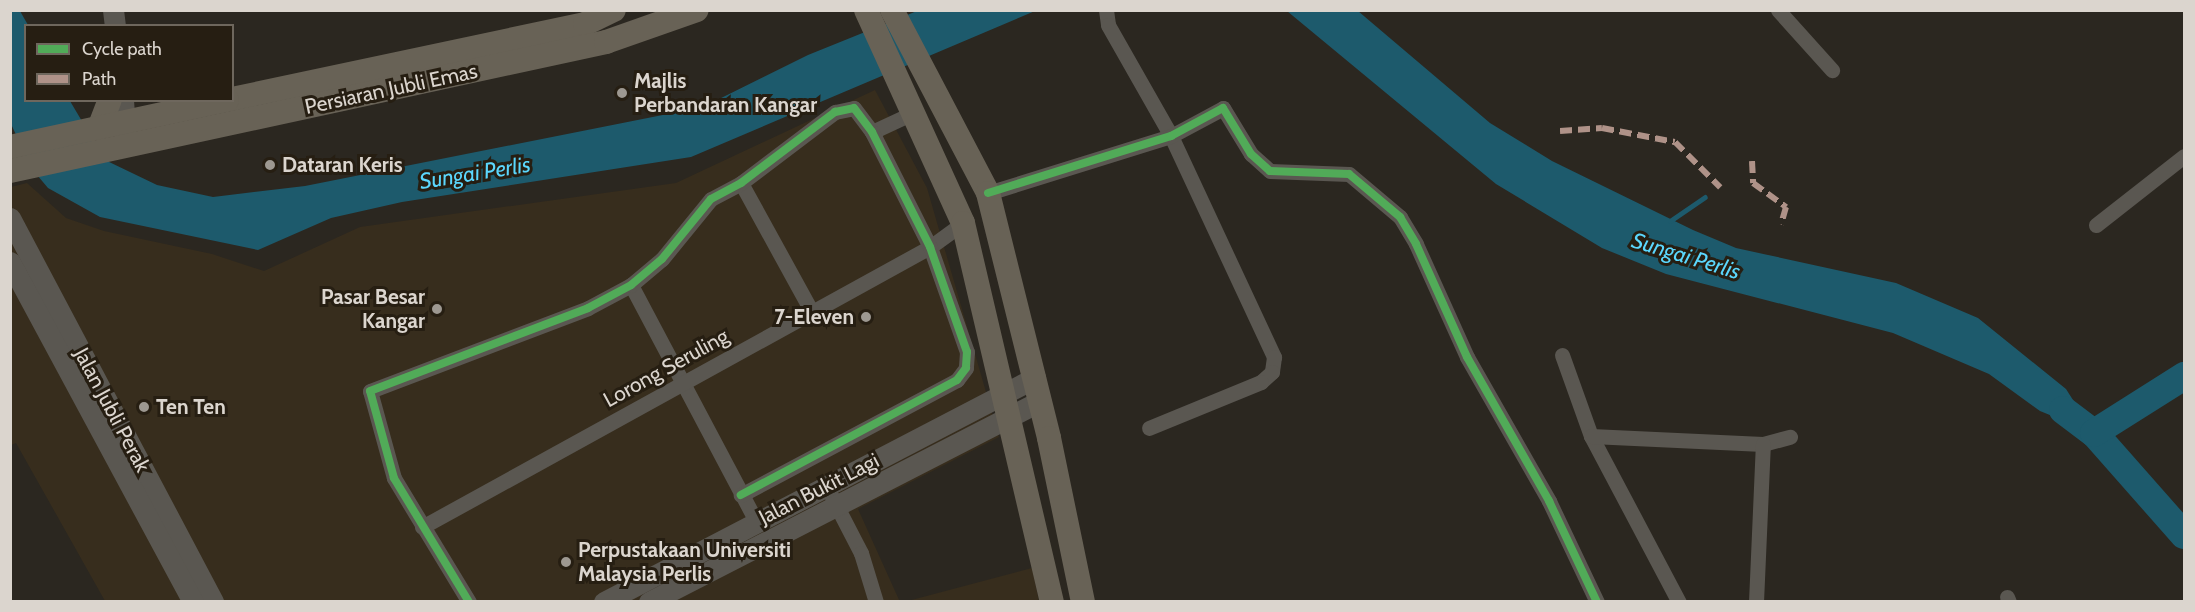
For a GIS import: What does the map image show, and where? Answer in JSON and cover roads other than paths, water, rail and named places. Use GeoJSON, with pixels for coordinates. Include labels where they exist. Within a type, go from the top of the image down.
{"type":"FeatureCollection","features":[{"type":"Feature","properties":{"kind":"main road","name":"Persiaran Jubli Emas"},"geometry":{"type":"LineString","coordinates":[[234,99],[585,24],[614,10]]}},
{"type":"Feature","properties":{"kind":"main road"},"geometry":{"type":"LineString","coordinates":[[632,34],[642,10]]}},
{"type":"Feature","properties":{"kind":"main road"},"geometry":{"type":"LineString","coordinates":[[892,10],[988,193],[1035,378],[1083,602]]}},
{"type":"Feature","properties":{"kind":"main road"},"geometry":{"type":"LineString","coordinates":[[867,11],[963,223],[1052,602]]}},
{"type":"Feature","properties":{"kind":"main road","name":"Persiaran Jubli Emas"},"geometry":{"type":"LineString","coordinates":[[117,129],[531,59],[632,34],[676,15]]}},
{"type":"Feature","properties":{"kind":"main road"},"geometry":{"type":"LineString","coordinates":[[524,36],[531,59]]}},
{"type":"Feature","properties":{"kind":"main road"},"geometry":{"type":"LineString","coordinates":[[110,102],[117,129]]}},
{"type":"Feature","properties":{"kind":"main road"},"geometry":{"type":"LineString","coordinates":[[13,158],[205,102]]}},
{"type":"Feature","properties":{"kind":"street"},"geometry":{"type":"LineString","coordinates":[[1106,10],[1108,25],[1171,136],[1274,357],[1272,372],[1261,382],[1149,428]]}},
{"type":"Feature","properties":{"kind":"street"},"geometry":{"type":"LineString","coordinates":[[1778,10],[1832,70]]}},
{"type":"Feature","properties":{"kind":"street"},"geometry":{"type":"LineString","coordinates":[[469,602],[422,527],[390,469],[370,391],[588,308],[631,285],[662,259],[704,204],[741,183],[844,108],[861,113],[930,247],[967,352],[966,368],[957,380],[741,495]]}},
{"type":"Feature","properties":{"kind":"street"},"geometry":{"type":"LineString","coordinates":[[988,193],[1171,136],[1223,108],[1260,165],[1282,175],[1334,169],[1349,174],[1400,217],[1467,357],[1549,501],[1597,602]]}},
{"type":"Feature","properties":{"kind":"street"},"geometry":{"type":"LineString","coordinates":[[872,132],[914,113]]}},
{"type":"Feature","properties":{"kind":"street"},"geometry":{"type":"LineString","coordinates":[[2096,225],[2184,156]]}},
{"type":"Feature","properties":{"kind":"street"},"geometry":{"type":"LineString","coordinates":[[741,183],[812,312]]}},
{"type":"Feature","properties":{"kind":"street","name":"Jalan Jubli Perak"},"geometry":{"type":"LineString","coordinates":[[10,218],[213,602]]}},
{"type":"Feature","properties":{"kind":"street","name":"Lorong Seruling"},"geometry":{"type":"LineString","coordinates":[[422,527],[930,247],[963,223]]}},
{"type":"Feature","properties":{"kind":"street","name":"Jalan Jubli Perak"},"geometry":{"type":"LineString","coordinates":[[10,262],[193,602]]}},
{"type":"Feature","properties":{"kind":"street"},"geometry":{"type":"LineString","coordinates":[[631,285],[756,521]]}},
{"type":"Feature","properties":{"kind":"street"},"geometry":{"type":"LineString","coordinates":[[1562,355],[1591,436],[1679,602]]}},
{"type":"Feature","properties":{"kind":"street","name":"Jalan Bukit Lagi"},"geometry":{"type":"LineString","coordinates":[[650,602],[836,505],[1006,406],[1035,378]]}},
{"type":"Feature","properties":{"kind":"street"},"geometry":{"type":"LineString","coordinates":[[1006,406],[1040,401]]}},
{"type":"Feature","properties":{"kind":"street","name":"Jalan Bukit Lagi"},"geometry":{"type":"LineString","coordinates":[[604,602],[827,485],[1006,406]]}},
{"type":"Feature","properties":{"kind":"street"},"geometry":{"type":"LineString","coordinates":[[1591,436],[1763,444],[1790,436]]}},
{"type":"Feature","properties":{"kind":"street"},"geometry":{"type":"LineString","coordinates":[[1756,602],[1763,444]]}},
{"type":"Feature","properties":{"kind":"street"},"geometry":{"type":"LineString","coordinates":[[827,485],[861,553],[876,602]]}},
{"type":"Feature","properties":{"kind":"water","name":"Sungai Perlis"},"geometry":{"type":"Polygon","coordinates":[[[10,11],[20,11],[27,24],[24,24],[24,102],[71,102],[105,160],[157,185],[213,197],[305,186],[703,107],[808,55],[917,11],[1035,11],[691,157],[402,202],[331,218],[258,250],[100,217],[48,188],[32,169],[11,124],[10,11]]]}},
{"type":"Feature","properties":{"kind":"water","name":"Sungai Perlis"},"geometry":{"type":"Polygon","coordinates":[[[1287,11],[1358,11],[1490,123],[1552,161],[1693,230],[1736,248],[1896,283],[1978,318],[2066,389],[2094,433],[2040,411],[1989,374],[1893,333],[1666,274],[1602,248],[1496,184],[1287,11]]]}},
{"type":"Feature","properties":{"kind":"waterway"},"geometry":{"type":"LineString","coordinates":[[1670,221],[1705,197]]}},
{"type":"Feature","properties":{"kind":"waterway"},"geometry":{"type":"LineString","coordinates":[[2094,433],[2184,376]]}},
{"type":"Feature","properties":{"kind":"waterway"},"geometry":{"type":"LineString","coordinates":[[2063,410],[2094,433],[2184,535]]}},
{"type":"Feature","properties":{"kind":"place","name":"Majlis Perbandaran Kangar"},"geometry":{"type":"Point","coordinates":[622,93]}},
{"type":"Feature","properties":{"kind":"place","name":"Dataran Keris"},"geometry":{"type":"Point","coordinates":[270,165]}},
{"type":"Feature","properties":{"kind":"place","name":"Pasar Besar Kangar"},"geometry":{"type":"Point","coordinates":[437,309]}},
{"type":"Feature","properties":{"kind":"place","name":"7-Eleven"},"geometry":{"type":"Point","coordinates":[866,317]}},
{"type":"Feature","properties":{"kind":"place","name":"Ten Ten"},"geometry":{"type":"Point","coordinates":[144,407]}},
{"type":"Feature","properties":{"kind":"place","name":"Perpustakaan Universiti Malaysia Perlis"},"geometry":{"type":"Point","coordinates":[566,562]}}]}
